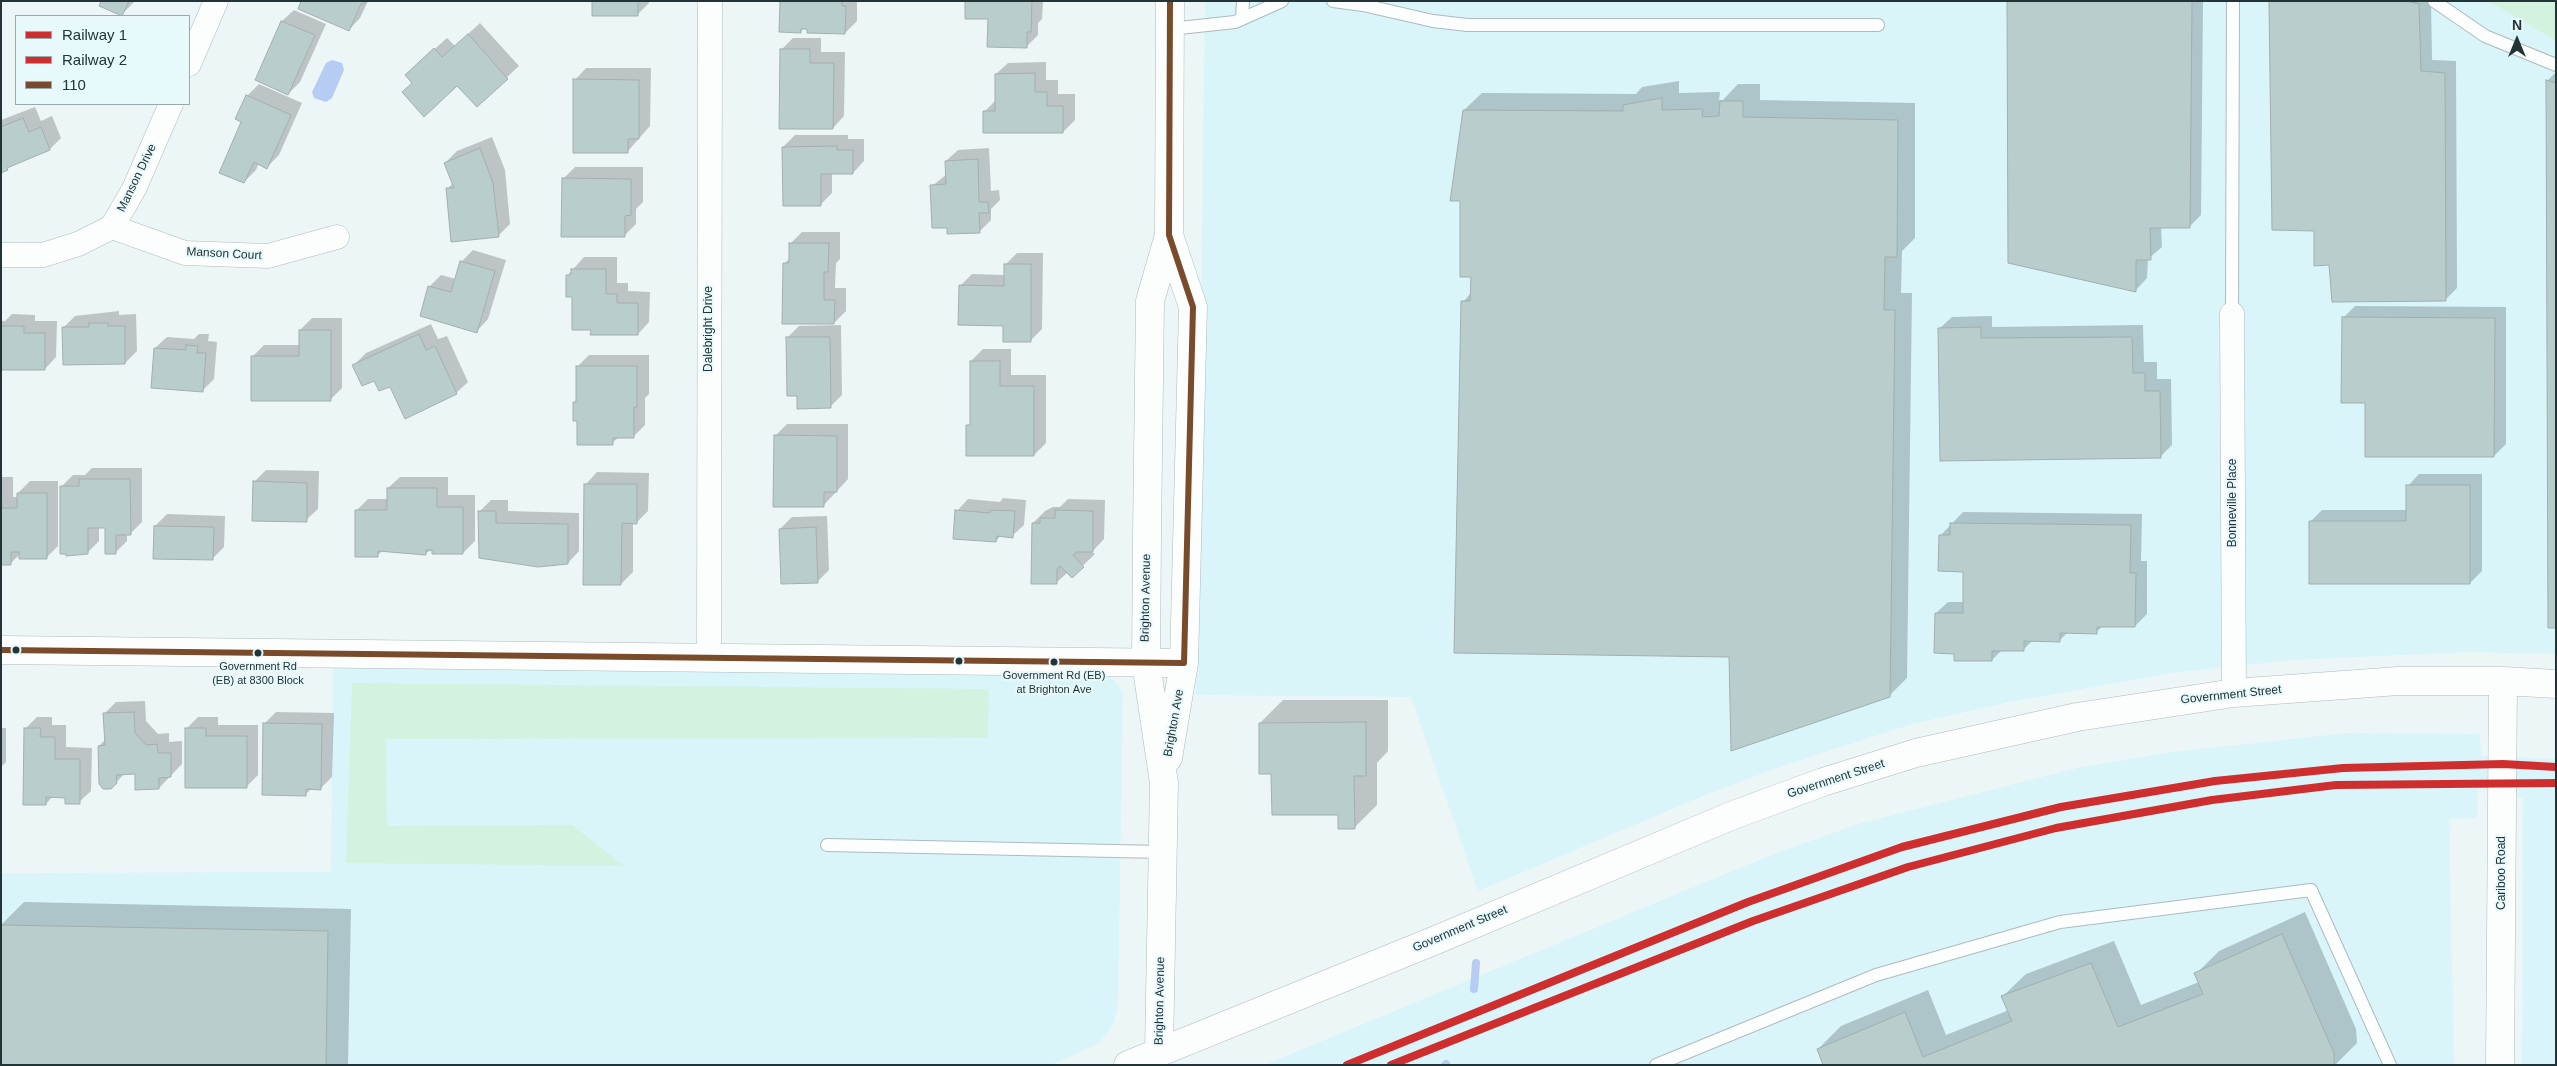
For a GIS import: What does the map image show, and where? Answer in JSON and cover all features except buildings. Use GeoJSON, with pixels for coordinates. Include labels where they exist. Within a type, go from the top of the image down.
{"type":"FeatureCollection","features":[{"type":"Feature","properties":{"kind":"street"},"geometry":{"type":"LineString","coordinates":[[190,62],[216,1]]}},
{"type":"Feature","properties":{"kind":"street","name":"Dalebright Drive"},"geometry":{"type":"LineString","coordinates":[[709,656],[710,1]]}},
{"type":"Feature","properties":{"kind":"street","name":"Brighton Avenue"},"geometry":{"type":"LineString","coordinates":[[1160,1052],[1164,783],[1146,663],[1150,301],[1169,235],[1170,1]]}},
{"type":"Feature","properties":{"kind":"street","name":"Manson Drive"},"geometry":{"type":"LineString","coordinates":[[1,255],[43,255],[78,244],[112,227],[134,189],[171,105]]}},
{"type":"Feature","properties":{"kind":"street","name":"Manson Court"},"geometry":{"type":"LineString","coordinates":[[112,227],[185,254],[268,256],[337,237]]}},
{"type":"Feature","properties":{"kind":"street","name":"Brighton Avenue"},"geometry":{"type":"LineString","coordinates":[[1169,235],[1193,307],[1184,663]]}},
{"type":"Feature","properties":{"kind":"street","name":"Bonneville Place"},"geometry":{"type":"LineString","coordinates":[[2232,314],[2234,693]]}},
{"type":"Feature","properties":{"kind":"street"},"geometry":{"type":"LineString","coordinates":[[1,650],[709,656],[1184,663]]}},
{"type":"Feature","properties":{"kind":"street","name":"Brighton Ave"},"geometry":{"type":"LineString","coordinates":[[1164,783],[1184,663]]}},
{"type":"Feature","properties":{"kind":"street","name":"Government Street"},"geometry":{"type":"LineString","coordinates":[[1128,1065],[1722,820],[1823,782],[1916,753],[2003,732],[2116,710],[2234,693],[2398,681],[2503,681],[2556,684]]}},
{"type":"Feature","properties":{"kind":"street","name":"Cariboo Road"},"geometry":{"type":"LineString","coordinates":[[2500,1065],[2503,681]]}},
{"type":"Feature","properties":{"kind":"lane"},"geometry":{"type":"LineString","coordinates":[[1242,18],[1243,1]]}},
{"type":"Feature","properties":{"kind":"lane"},"geometry":{"type":"LineString","coordinates":[[1170,28],[1235,22],[1282,1]]}},
{"type":"Feature","properties":{"kind":"lane"},"geometry":{"type":"LineString","coordinates":[[1333,1],[1354,3],[1433,21],[1467,26],[1878,25]]}},
{"type":"Feature","properties":{"kind":"lane"},"geometry":{"type":"LineString","coordinates":[[2232,314],[2233,1]]}},
{"type":"Feature","properties":{"kind":"lane"},"geometry":{"type":"LineString","coordinates":[[2434,1],[2485,36],[2556,64]]}},
{"type":"Feature","properties":{"kind":"lane"},"geometry":{"type":"LineString","coordinates":[[827,845],[1162,852]]}},
{"type":"Feature","properties":{"kind":"lane"},"geometry":{"type":"LineString","coordinates":[[1656,1065],[1876,975],[2060,922],[2311,890],[2390,1065]]}},
{"type":"Feature","properties":{"kind":"shaded area"},"geometry":{"type":"Polygon","coordinates":[[[1205,1],[2488,1],[2556,41],[2556,654],[2470,652],[2291,660],[2172,673],[2009,702],[1912,724],[1782,766],[1703,796],[1478,891],[1411,697],[1196,695],[1205,1]]]}},
{"type":"Feature","properties":{"kind":"shaded area"},"geometry":{"type":"Polygon","coordinates":[[[333,667],[1108,674],[1123,691],[1118,1006],[1113,1025],[1098,1044],[1051,1065],[1,1065],[1,873],[331,872],[333,667]]]}},
{"type":"Feature","properties":{"kind":"shaded area"},"geometry":{"type":"Polygon","coordinates":[[[2348,733],[2479,734],[2482,756],[2556,759],[2556,1065],[2522,1065],[2523,798],[2478,788],[2477,818],[2449,819],[2454,1065],[1264,1065],[1776,853],[1862,823],[2077,768],[2172,752],[2348,733]]]}},
{"type":"Feature","properties":{"kind":"green space"},"geometry":{"type":"Polygon","coordinates":[[[2488,1],[2556,1],[2556,41],[2488,1]]]}},
{"type":"Feature","properties":{"kind":"green space"},"geometry":{"type":"Polygon","coordinates":[[[352,683],[989,689],[988,738],[386,739],[387,826],[572,825],[624,866],[346,863],[352,683]]]}},
{"type":"Feature","properties":{"kind":"water"},"geometry":{"type":"Polygon","coordinates":[[[332,60],[342,63],[344,70],[332,98],[326,102],[314,98],[312,92],[326,63],[332,60]]]}},
{"type":"Feature","properties":{"kind":"waterway"},"geometry":{"type":"LineString","coordinates":[[1474,989],[1476,963]]}},
{"type":"Feature","properties":{"kind":"rail line","name":"1"},"geometry":{"type":"LineString","coordinates":[[1347,1065],[1748,902],[1902,847],[2061,807],[2215,781],[2343,768],[2503,764],[2556,767]]}},
{"type":"Feature","properties":{"kind":"rail line","name":"2"},"geometry":{"type":"LineString","coordinates":[[1391,1065],[1753,921],[1908,867],[2056,828],[2212,800],[2336,785],[2556,783]]}},
{"type":"Feature","properties":{"kind":"transit line","name":"110"},"geometry":{"type":"LineString","coordinates":[[1,650],[1184,663],[1193,307],[1169,235],[1170,1]]}},
{"type":"Feature","properties":{"kind":"place","name":"Government Rd (EB) at 8300 Block"},"geometry":{"type":"Point","coordinates":[258,653]}},
{"type":"Feature","properties":{"kind":"place","name":"Government Rd (EB) at Brighton Ave"},"geometry":{"type":"Point","coordinates":[1054,662]}}]}
